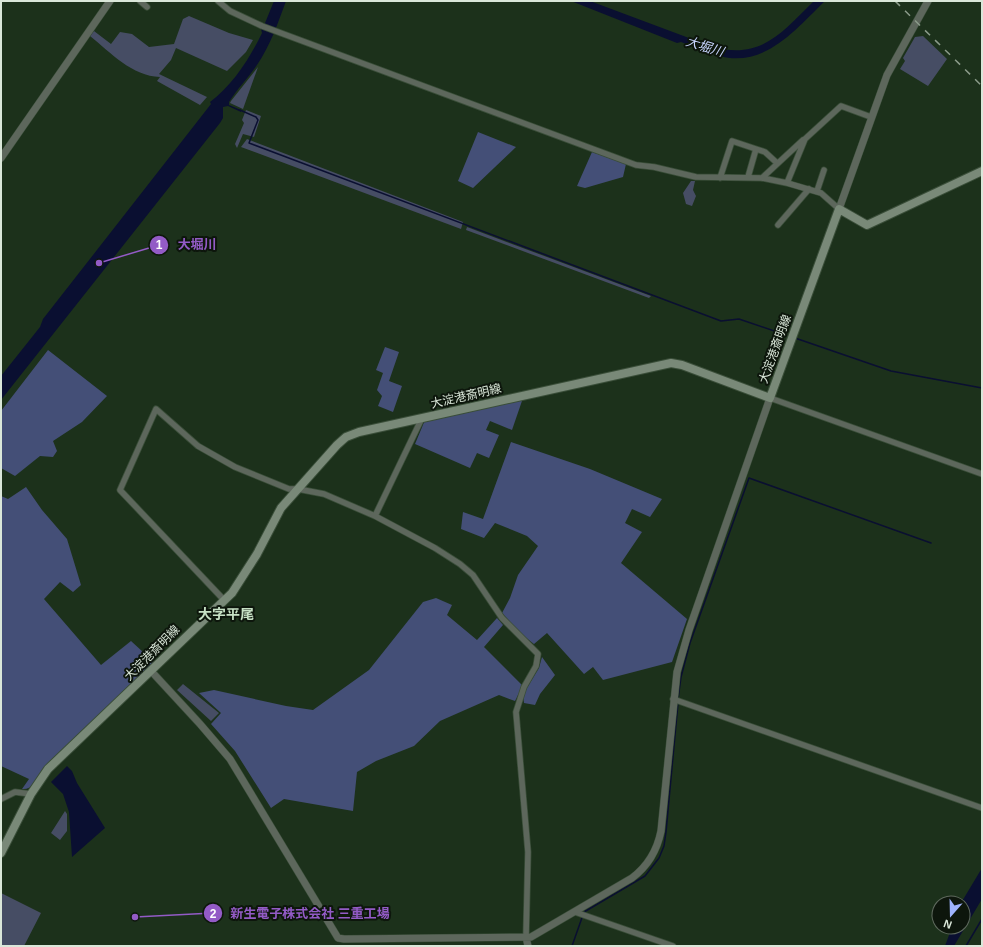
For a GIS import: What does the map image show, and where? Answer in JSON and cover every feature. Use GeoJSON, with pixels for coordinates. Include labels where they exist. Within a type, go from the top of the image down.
{"type":"FeatureCollection","features":[{"type":"Feature","properties":{"kind":"main road"},"geometry":{"type":"LineString","coordinates":[[839,209],[867,225],[982,171]]}},
{"type":"Feature","properties":{"kind":"main road","name":"大淀港斎明線"},"geometry":{"type":"LineString","coordinates":[[1,853],[31,794],[48,769],[152,672],[232,593],[257,554],[281,508],[346,437],[359,432],[671,363],[770,398],[839,209]]}},
{"type":"Feature","properties":{"kind":"street"},"geometry":{"type":"LineString","coordinates":[[1,158],[110,1]]}},
{"type":"Feature","properties":{"kind":"street"},"geometry":{"type":"LineString","coordinates":[[218,1],[230,11],[262,26],[636,165],[696,177],[762,178],[787,183],[817,191],[828,198],[839,209],[886,75],[928,1]]}},
{"type":"Feature","properties":{"kind":"street"},"geometry":{"type":"LineString","coordinates":[[762,178],[841,106],[871,117]]}},
{"type":"Feature","properties":{"kind":"street"},"geometry":{"type":"LineString","coordinates":[[787,183],[805,139]]}},
{"type":"Feature","properties":{"kind":"street"},"geometry":{"type":"LineString","coordinates":[[720,178],[732,141],[764,152],[777,163]]}},
{"type":"Feature","properties":{"kind":"street"},"geometry":{"type":"LineString","coordinates":[[748,178],[756,149]]}},
{"type":"Feature","properties":{"kind":"street"},"geometry":{"type":"LineString","coordinates":[[817,191],[824,170]]}},
{"type":"Feature","properties":{"kind":"street"},"geometry":{"type":"LineString","coordinates":[[778,225],[809,189]]}},
{"type":"Feature","properties":{"kind":"street"},"geometry":{"type":"LineString","coordinates":[[152,672],[230,758],[338,938],[534,936],[580,914],[632,878],[644,868],[654,854],[659,841],[666,810],[676,700],[677,672],[689,630],[770,398],[982,474]]}},
{"type":"Feature","properties":{"kind":"street"},"geometry":{"type":"LineString","coordinates":[[224,600],[120,490],[156,409],[198,446],[236,467],[289,489],[298,489],[324,494],[375,516],[435,548],[473,575],[502,618],[538,654],[536,666],[524,687],[516,712],[528,852],[526,937],[528,946]]}},
{"type":"Feature","properties":{"kind":"street"},"geometry":{"type":"LineString","coordinates":[[375,516],[422,418]]}},
{"type":"Feature","properties":{"kind":"street"},"geometry":{"type":"LineString","coordinates":[[676,700],[982,808]]}},
{"type":"Feature","properties":{"kind":"street"},"geometry":{"type":"LineString","coordinates":[[1,799],[15,792],[31,794]]}},
{"type":"Feature","properties":{"kind":"street"},"geometry":{"type":"LineString","coordinates":[[580,914],[673,946]]}},
{"type":"Feature","properties":{"kind":"shaded area"},"geometry":{"type":"Polygon","coordinates":[[[189,16],[229,33],[253,40],[246,52],[227,71],[176,48],[171,60],[159,74],[207,97],[200,105],[157,81],[160,77],[140,73],[131,68],[90,36],[94,31],[111,44],[120,32],[132,34],[149,47],[174,44],[183,19],[189,16]]]}},
{"type":"Feature","properties":{"kind":"shaded area"},"geometry":{"type":"Polygon","coordinates":[[[923,36],[947,59],[928,86],[900,69],[905,61],[903,58],[915,37],[923,36]]]}},
{"type":"Feature","properties":{"kind":"shaded area"},"geometry":{"type":"Polygon","coordinates":[[[258,67],[243,109],[230,103],[231,101],[258,67]]]}},
{"type":"Feature","properties":{"kind":"shaded area"},"geometry":{"type":"Polygon","coordinates":[[[246,110],[261,116],[254,137],[243,134],[237,148],[235,144],[244,123],[242,120],[246,110]]]}},
{"type":"Feature","properties":{"kind":"shaded area"},"geometry":{"type":"Polygon","coordinates":[[[478,132],[516,147],[473,188],[458,181],[478,132]]]}},
{"type":"Feature","properties":{"kind":"shaded area"},"geometry":{"type":"Polygon","coordinates":[[[247,139],[463,222],[461,229],[241,147],[247,139]]]}},
{"type":"Feature","properties":{"kind":"shaded area"},"geometry":{"type":"Polygon","coordinates":[[[592,152],[626,164],[623,177],[585,188],[577,186],[592,152]]]}},
{"type":"Feature","properties":{"kind":"shaded area"},"geometry":{"type":"Polygon","coordinates":[[[691,181],[695,181],[693,190],[696,196],[692,206],[686,204],[683,193],[691,181]]]}},
{"type":"Feature","properties":{"kind":"shaded area"},"geometry":{"type":"Polygon","coordinates":[[[467,227],[651,296],[649,298],[466,230],[467,227]]]}},
{"type":"Feature","properties":{"kind":"shaded area"},"geometry":{"type":"Polygon","coordinates":[[[385,347],[399,352],[389,381],[402,386],[393,412],[378,406],[382,396],[377,390],[383,373],[376,370],[385,347]]]}},
{"type":"Feature","properties":{"kind":"shaded area"},"geometry":{"type":"Polygon","coordinates":[[[48,350],[107,396],[82,422],[53,441],[57,451],[53,457],[40,456],[15,476],[1,468],[1,411],[48,350]]]}},
{"type":"Feature","properties":{"kind":"shaded area"},"geometry":{"type":"Polygon","coordinates":[[[523,398],[512,430],[490,421],[486,430],[499,435],[489,458],[477,453],[470,468],[415,444],[425,420],[523,398]]]}},
{"type":"Feature","properties":{"kind":"shaded area"},"geometry":{"type":"Polygon","coordinates":[[[511,442],[590,469],[662,499],[650,517],[632,509],[625,523],[642,532],[621,563],[687,619],[672,662],[603,680],[593,667],[584,674],[547,633],[534,644],[521,634],[502,613],[510,598],[518,575],[538,546],[527,536],[495,523],[484,538],[461,529],[463,512],[483,519],[511,442]]]}},
{"type":"Feature","properties":{"kind":"shaded area"},"geometry":{"type":"Polygon","coordinates":[[[26,487],[42,510],[67,539],[81,585],[73,592],[60,582],[44,599],[101,665],[131,641],[155,663],[40,774],[31,787],[22,789],[29,779],[1,766],[1,496],[8,499],[26,487]]]}},
{"type":"Feature","properties":{"kind":"shaded area"},"geometry":{"type":"Polygon","coordinates":[[[436,598],[452,605],[447,615],[477,640],[497,618],[503,625],[484,647],[522,685],[528,686],[539,668],[542,657],[555,675],[540,694],[535,705],[524,703],[523,696],[518,695],[515,701],[499,695],[440,721],[414,746],[376,761],[357,772],[353,811],[284,799],[271,808],[235,751],[211,724],[221,713],[199,693],[214,690],[286,706],[313,710],[369,670],[423,602],[436,598]]]}},
{"type":"Feature","properties":{"kind":"shaded area"},"geometry":{"type":"Polygon","coordinates":[[[183,684],[219,713],[211,721],[177,690],[183,684]]]}},
{"type":"Feature","properties":{"kind":"shaded area"},"geometry":{"type":"Polygon","coordinates":[[[65,811],[67,814],[67,831],[60,840],[51,833],[65,811]]]}},
{"type":"Feature","properties":{"kind":"shaded area"},"geometry":{"type":"Polygon","coordinates":[[[1,893],[41,913],[24,946],[1,946],[1,893]]]}},
{"type":"Feature","properties":{"kind":"water"},"geometry":{"type":"Polygon","coordinates":[[[274,1],[286,1],[270,42],[262,58],[229,102],[229,105],[241,110],[241,112],[228,106],[223,107],[223,118],[220,123],[1,400],[1,376],[40,327],[43,319],[211,104],[210,102],[226,88],[240,71],[262,33],[261,29],[263,28],[274,1]]]}},
{"type":"Feature","properties":{"kind":"water"},"geometry":{"type":"Polygon","coordinates":[[[571,1],[590,1],[713,47],[730,50],[745,50],[758,46],[781,33],[814,1],[825,1],[802,24],[778,44],[765,52],[751,57],[736,58],[719,56],[681,42],[677,43],[571,1]]]}},
{"type":"Feature","properties":{"kind":"water"},"geometry":{"type":"Polygon","coordinates":[[[67,766],[72,771],[77,783],[105,828],[72,857],[69,812],[63,794],[51,782],[67,766]]]}},
{"type":"Feature","properties":{"kind":"water"},"geometry":{"type":"Polygon","coordinates":[[[982,868],[982,899],[971,917],[971,895],[966,895],[982,868]]]}},
{"type":"Feature","properties":{"kind":"water"},"geometry":{"type":"Polygon","coordinates":[[[949,935],[961,935],[954,946],[945,946],[949,935]]]}},
{"type":"Feature","properties":{"kind":"waterway"},"geometry":{"type":"LineString","coordinates":[[240,110],[256,117],[258,120],[249,143],[721,321],[739,319],[786,335]]}},
{"type":"Feature","properties":{"kind":"waterway"},"geometry":{"type":"LineString","coordinates":[[795,338],[891,371],[982,388]]}},
{"type":"Feature","properties":{"kind":"waterway"},"geometry":{"type":"LineString","coordinates":[[678,699],[681,677],[690,643],[749,478],[931,543]]}},
{"type":"Feature","properties":{"kind":"waterway"},"geometry":{"type":"LineString","coordinates":[[572,946],[584,912],[645,876],[659,858],[664,846],[666,832],[678,703]]}},
{"type":"Feature","properties":{"kind":"waterway"},"geometry":{"type":"LineString","coordinates":[[966,946],[982,919]]}},
{"type":"Feature","properties":{"kind":"railway"},"geometry":{"type":"LineString","coordinates":[[895,1],[982,86]]}},
{"type":"Feature","properties":{"kind":"place","name":"大堀川"},"geometry":{"type":"Point","coordinates":[99,263]}},
{"type":"Feature","properties":{"kind":"place","name":"新生電子株式会社 三重工場"},"geometry":{"type":"Point","coordinates":[135,917]}},
{"type":"Feature","properties":{"kind":"district","name":"大字平尾"},"geometry":{"type":"Point","coordinates":[226,614]}}]}
